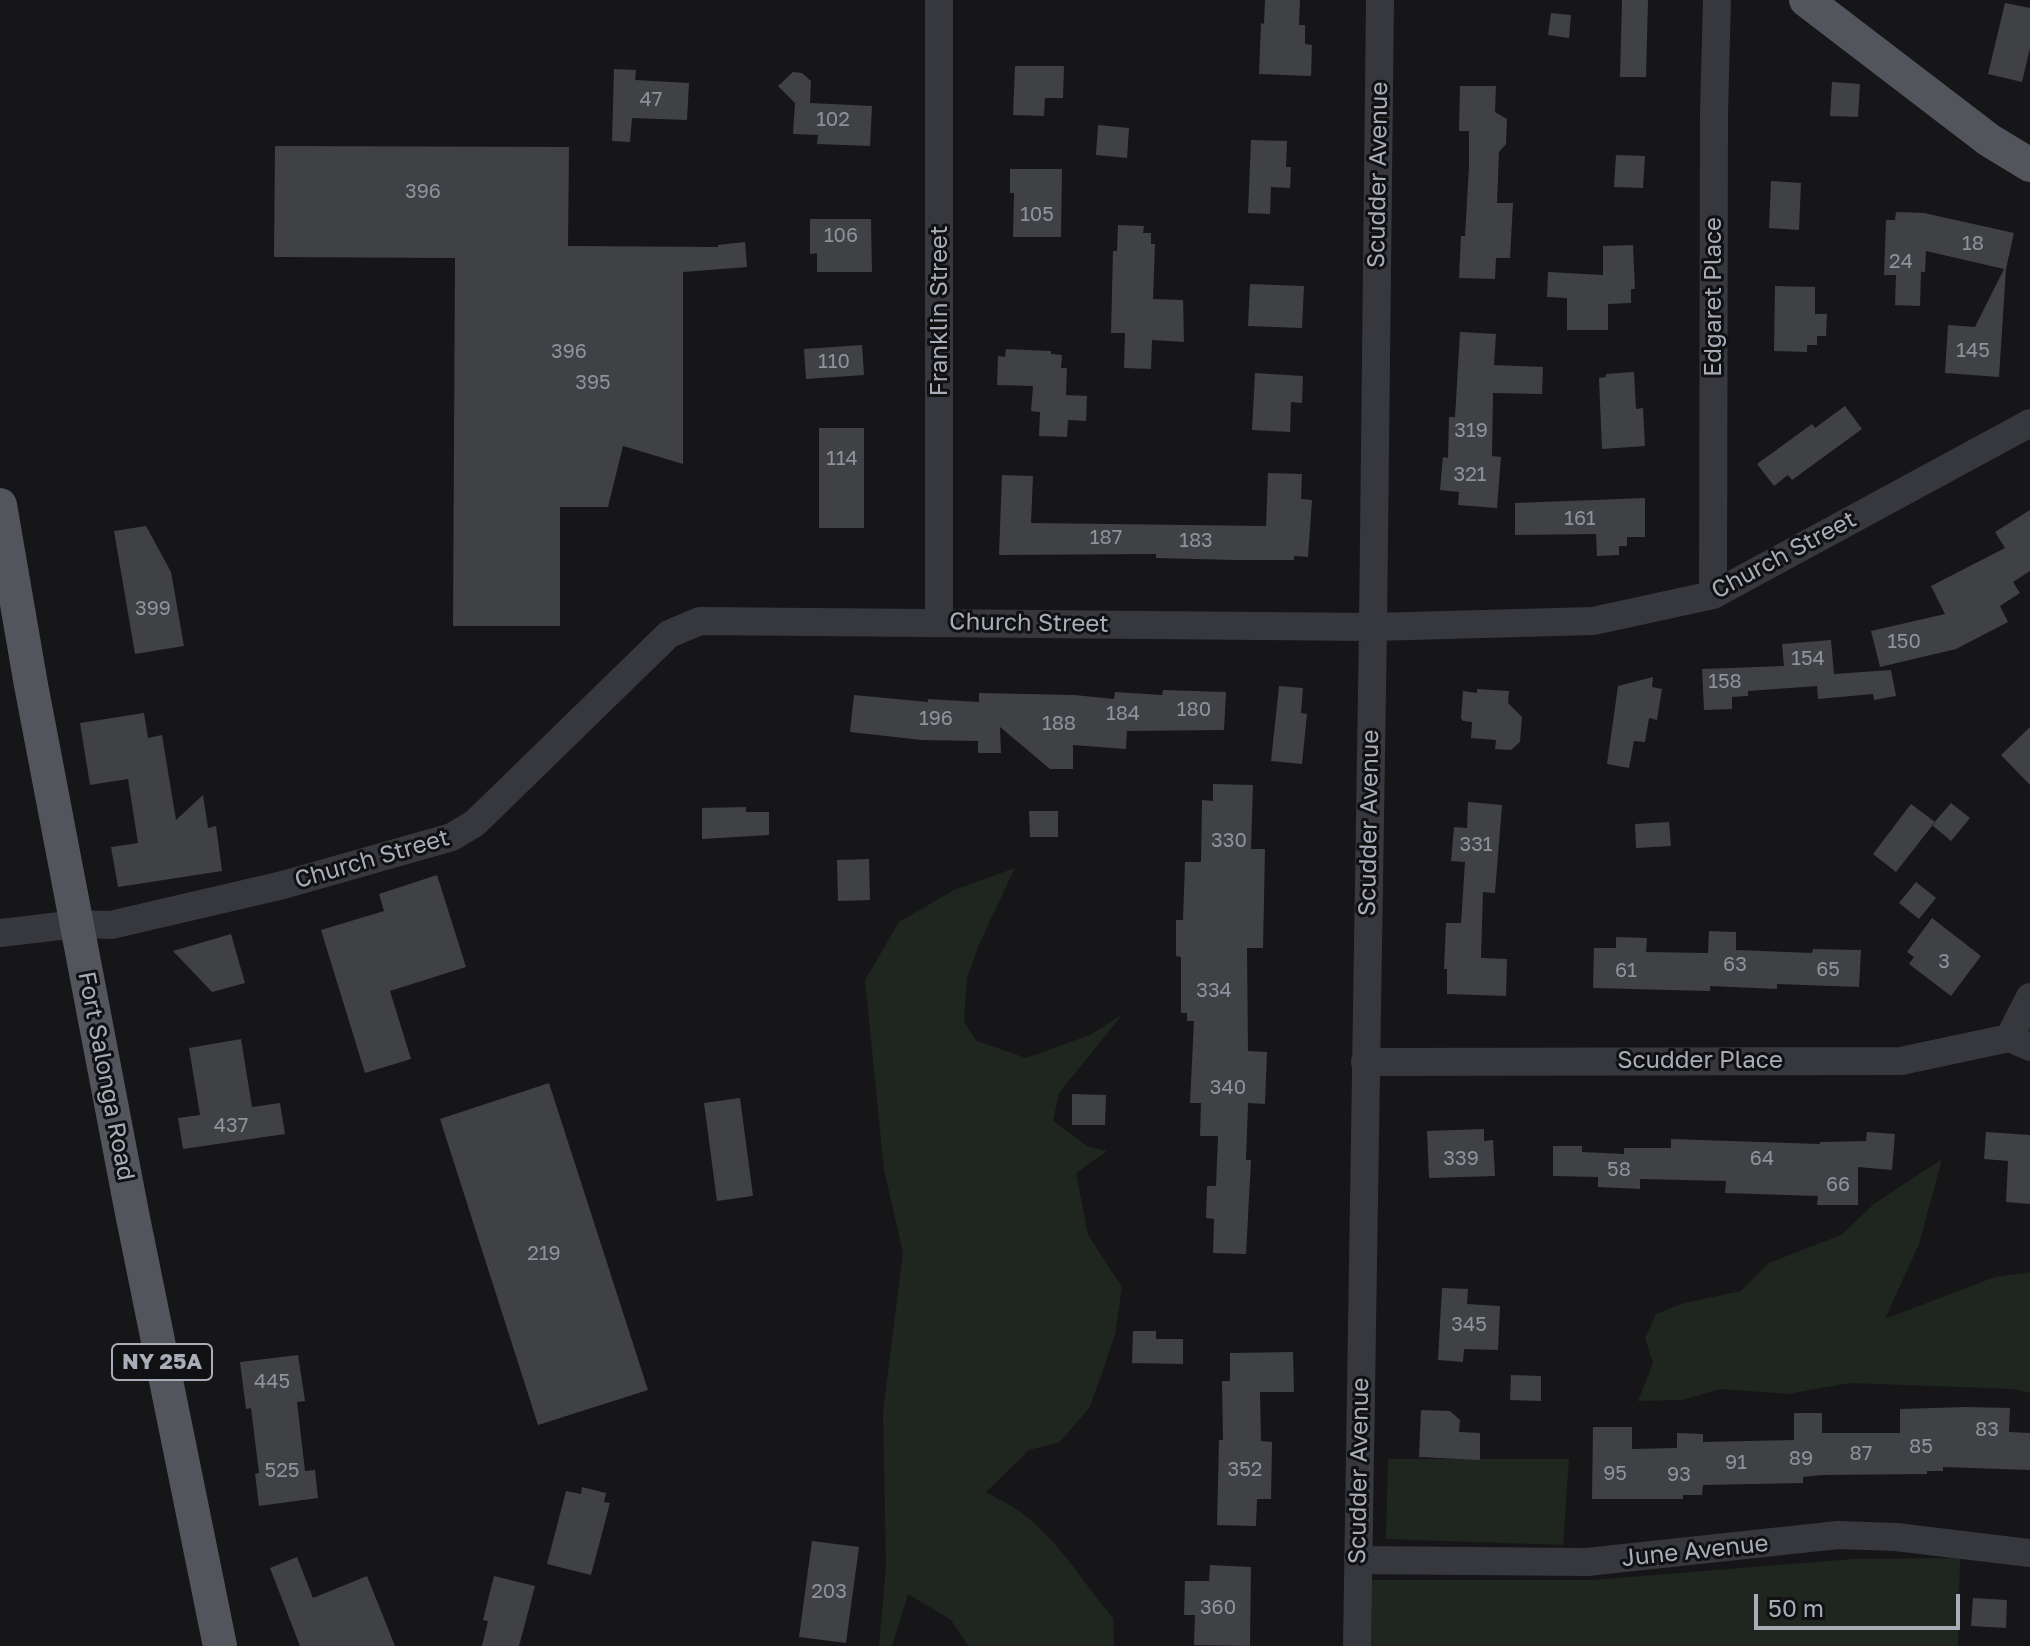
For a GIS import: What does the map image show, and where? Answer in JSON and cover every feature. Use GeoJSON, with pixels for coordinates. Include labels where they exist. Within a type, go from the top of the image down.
{"type":"FeatureCollection","features":[{"type":"Feature","properties":{"kind":"main road"},"geometry":{"type":"LineString","coordinates":[[1814,3],[1989,140],[2030,165]]}},
{"type":"Feature","properties":{"kind":"main road","name":"Fort Salonga Road"},"geometry":{"type":"LineString","coordinates":[[0,505],[134,1222],[220,1646]]}},
{"type":"Feature","properties":{"kind":"street","name":"Franklin Street"},"geometry":{"type":"LineString","coordinates":[[939,0],[939,622]]}},
{"type":"Feature","properties":{"kind":"street","name":"Scudder Avenue"},"geometry":{"type":"LineString","coordinates":[[1357,1646],[1380,0]]}},
{"type":"Feature","properties":{"kind":"street","name":"Edgaret Place"},"geometry":{"type":"LineString","coordinates":[[1713,595],[1717,0]]}},
{"type":"Feature","properties":{"kind":"street","name":"Church Street"},"geometry":{"type":"LineString","coordinates":[[0,933],[77,924],[111,925],[255,891],[464,832],[540,763],[669,634],[700,621],[1373,627],[1593,621],[1713,595],[2030,423]]}},
{"type":"Feature","properties":{"kind":"street"},"geometry":{"type":"LineString","coordinates":[[2020,1043],[2030,997]]}},
{"type":"Feature","properties":{"kind":"street","name":"Scudder Place"},"geometry":{"type":"LineString","coordinates":[[1365,1062],[1901,1061],[2020,1043]]}},
{"type":"Feature","properties":{"kind":"street","name":"June Avenue"},"geometry":{"type":"LineString","coordinates":[[1358,1560],[1587,1562],[1838,1535],[1896,1537],[2030,1553]]}},
{"type":"Feature","properties":{"kind":"shaded area"},"geometry":{"type":"Polygon","coordinates":[[[1015,868],[967,977],[964,1022],[977,1041],[1026,1058],[1090,1035],[1123,1014],[1059,1093],[1053,1121],[1087,1146],[1107,1151],[1076,1173],[1088,1235],[1122,1287],[1115,1335],[1090,1407],[1060,1442],[1029,1450],[986,1492],[1023,1514],[1060,1550],[1113,1618],[1114,1646],[968,1646],[951,1620],[908,1594],[892,1646],[879,1646],[886,1567],[883,1413],[903,1253],[884,1170],[865,980],[899,922],[954,890],[1015,868]]]}},
{"type":"Feature","properties":{"kind":"shaded area"},"geometry":{"type":"Polygon","coordinates":[[[1942,1159],[1919,1244],[1885,1319],[1995,1277],[2030,1272],[2030,1393],[2013,1389],[1850,1383],[1788,1394],[1721,1389],[1682,1400],[1638,1401],[1653,1363],[1645,1338],[1656,1314],[1684,1303],[1741,1291],[1769,1263],[1841,1235],[1874,1204],[1942,1159]]]}},
{"type":"Feature","properties":{"kind":"shaded area"},"geometry":{"type":"Polygon","coordinates":[[[1388,1459],[1569,1459],[1563,1545],[1386,1539],[1388,1459]]]}},
{"type":"Feature","properties":{"kind":"shaded area"},"geometry":{"type":"Polygon","coordinates":[[[1960,1558],[1958,1646],[1359,1646],[1359,1580],[1593,1580],[1853,1559],[1960,1558]]]}},
{"type":"Feature","properties":{"kind":"building"},"geometry":{"type":"Polygon","coordinates":[[[1265,0],[1300,0],[1299,25],[1305,25],[1305,44],[1312,45],[1311,76],[1259,74],[1265,0]]]}},
{"type":"Feature","properties":{"kind":"building"},"geometry":{"type":"Polygon","coordinates":[[[1622,0],[1648,0],[1646,77],[1620,77],[1622,0]]]}},
{"type":"Feature","properties":{"kind":"building"},"geometry":{"type":"Polygon","coordinates":[[[2005,3],[2030,8],[2030,48],[2022,82],[1988,74],[2005,3]]]}},
{"type":"Feature","properties":{"kind":"building"},"geometry":{"type":"Polygon","coordinates":[[[1551,13],[1571,15],[1569,38],[1548,35],[1551,13]]]}},
{"type":"Feature","properties":{"kind":"building"},"geometry":{"type":"Polygon","coordinates":[[[1015,66],[1064,66],[1063,98],[1045,98],[1044,116],[1013,115],[1015,66]]]}},
{"type":"Feature","properties":{"kind":"building"},"geometry":{"type":"Polygon","coordinates":[[[614,69],[636,70],[635,80],[689,83],[687,120],[632,118],[630,142],[612,141],[614,69]]]}},
{"type":"Feature","properties":{"kind":"building"},"geometry":{"type":"Polygon","coordinates":[[[793,72],[802,73],[811,81],[810,103],[872,106],[870,146],[817,144],[818,135],[793,134],[795,103],[778,86],[793,72]]]}},
{"type":"Feature","properties":{"kind":"building"},"geometry":{"type":"Polygon","coordinates":[[[1832,82],[1860,84],[1858,117],[1830,116],[1832,82]]]}},
{"type":"Feature","properties":{"kind":"building"},"geometry":{"type":"Polygon","coordinates":[[[1460,86],[1496,86],[1495,112],[1507,119],[1506,144],[1499,152],[1497,203],[1513,203],[1510,258],[1496,258],[1495,279],[1459,278],[1469,166],[1469,131],[1459,131],[1460,86]]]}},
{"type":"Feature","properties":{"kind":"building"},"geometry":{"type":"Polygon","coordinates":[[[1098,125],[1129,128],[1127,158],[1096,155],[1098,125]]]}},
{"type":"Feature","properties":{"kind":"building"},"geometry":{"type":"Polygon","coordinates":[[[1251,140],[1287,141],[1286,167],[1291,167],[1290,188],[1271,187],[1270,214],[1248,213],[1251,140]]]}},
{"type":"Feature","properties":{"kind":"building"},"geometry":{"type":"Polygon","coordinates":[[[275,146],[569,147],[568,246],[718,247],[745,242],[747,267],[683,272],[683,464],[623,446],[608,507],[560,507],[560,626],[453,626],[455,258],[274,257],[275,146]]]}},
{"type":"Feature","properties":{"kind":"building"},"geometry":{"type":"Polygon","coordinates":[[[1616,155],[1645,156],[1643,188],[1614,187],[1616,155]]]}},
{"type":"Feature","properties":{"kind":"building"},"geometry":{"type":"Polygon","coordinates":[[[1010,169],[1062,169],[1061,237],[1013,237],[1014,193],[1010,193],[1010,169]]]}},
{"type":"Feature","properties":{"kind":"building"},"geometry":{"type":"Polygon","coordinates":[[[1771,181],[1801,183],[1799,230],[1769,228],[1771,181]]]}},
{"type":"Feature","properties":{"kind":"building"},"geometry":{"type":"Polygon","coordinates":[[[1896,212],[1924,213],[2014,233],[2006,269],[1999,377],[1945,373],[1948,325],[1975,327],[2004,269],[1926,251],[1925,272],[1921,272],[1920,306],[1895,305],[1896,275],[1884,275],[1886,220],[1895,220],[1896,212]]]}},
{"type":"Feature","properties":{"kind":"building"},"geometry":{"type":"Polygon","coordinates":[[[810,219],[871,219],[872,272],[817,272],[817,253],[810,254],[810,219]]]}},
{"type":"Feature","properties":{"kind":"building"},"geometry":{"type":"Polygon","coordinates":[[[1118,225],[1144,226],[1143,233],[1151,233],[1151,244],[1155,244],[1153,299],[1183,300],[1184,342],[1152,340],[1151,369],[1124,368],[1125,333],[1111,333],[1113,251],[1117,251],[1118,225]]]}},
{"type":"Feature","properties":{"kind":"building"},"geometry":{"type":"Polygon","coordinates":[[[1633,245],[1635,289],[1631,289],[1631,303],[1608,304],[1608,330],[1567,330],[1567,298],[1547,297],[1548,272],[1603,275],[1603,246],[1633,245]]]}},
{"type":"Feature","properties":{"kind":"building"},"geometry":{"type":"Polygon","coordinates":[[[1250,284],[1304,286],[1302,328],[1248,326],[1250,284]]]}},
{"type":"Feature","properties":{"kind":"building"},"geometry":{"type":"Polygon","coordinates":[[[1775,286],[1815,287],[1815,314],[1827,314],[1826,336],[1817,336],[1817,345],[1807,345],[1807,352],[1774,351],[1775,286]]]}},
{"type":"Feature","properties":{"kind":"building"},"geometry":{"type":"Polygon","coordinates":[[[1460,332],[1496,334],[1494,365],[1543,367],[1542,394],[1493,393],[1492,456],[1501,457],[1497,508],[1458,505],[1459,492],[1440,490],[1443,457],[1448,458],[1449,417],[1455,417],[1460,332]]]}},
{"type":"Feature","properties":{"kind":"building"},"geometry":{"type":"Polygon","coordinates":[[[862,345],[864,375],[806,379],[804,349],[862,345]]]}},
{"type":"Feature","properties":{"kind":"building"},"geometry":{"type":"Polygon","coordinates":[[[1006,349],[1051,351],[1051,354],[1062,355],[1061,368],[1067,368],[1066,395],[1087,396],[1086,421],[1068,420],[1067,437],[1039,436],[1040,412],[1031,411],[1033,386],[997,385],[998,356],[1005,357],[1006,349]]]}},
{"type":"Feature","properties":{"kind":"building"},"geometry":{"type":"Polygon","coordinates":[[[1634,372],[1636,409],[1643,408],[1645,446],[1602,449],[1599,378],[1606,377],[1606,374],[1634,372]]]}},
{"type":"Feature","properties":{"kind":"building"},"geometry":{"type":"Polygon","coordinates":[[[1255,373],[1303,376],[1302,403],[1291,402],[1290,432],[1252,430],[1255,373]]]}},
{"type":"Feature","properties":{"kind":"building"},"geometry":{"type":"Polygon","coordinates":[[[1845,406],[1862,429],[1792,480],[1788,475],[1774,486],[1757,464],[1812,424],[1815,428],[1845,406]]]}},
{"type":"Feature","properties":{"kind":"building"},"geometry":{"type":"Polygon","coordinates":[[[819,428],[864,428],[864,528],[819,528],[819,428]]]}},
{"type":"Feature","properties":{"kind":"building"},"geometry":{"type":"Polygon","coordinates":[[[1268,473],[1302,474],[1301,499],[1312,500],[1308,557],[1294,556],[1294,560],[1235,560],[1156,558],[1156,554],[999,555],[1002,475],[1033,476],[1031,523],[1266,526],[1268,473]]]}},
{"type":"Feature","properties":{"kind":"building"},"geometry":{"type":"Polygon","coordinates":[[[1645,498],[1645,537],[1627,537],[1627,546],[1619,546],[1619,555],[1597,556],[1596,534],[1515,535],[1515,503],[1645,498]]]}},
{"type":"Feature","properties":{"kind":"building"},"geometry":{"type":"Polygon","coordinates":[[[2030,510],[2030,571],[2013,582],[2020,593],[2000,606],[2008,622],[1956,649],[1880,667],[1871,631],[1945,614],[1931,586],[2005,548],[1995,532],[2030,510]]]}},
{"type":"Feature","properties":{"kind":"building"},"geometry":{"type":"Polygon","coordinates":[[[146,526],[171,572],[184,646],[135,654],[114,531],[146,526]]]}},
{"type":"Feature","properties":{"kind":"building"},"geometry":{"type":"Polygon","coordinates":[[[1831,640],[1834,674],[1891,670],[1896,696],[1874,700],[1873,694],[1818,699],[1817,686],[1748,691],[1748,696],[1732,697],[1732,709],[1704,710],[1702,669],[1784,666],[1782,644],[1831,640]]]}},
{"type":"Feature","properties":{"kind":"building"},"geometry":{"type":"Polygon","coordinates":[[[1653,677],[1652,687],[1662,689],[1657,720],[1649,718],[1645,742],[1634,741],[1629,768],[1607,764],[1618,686],[1653,677]]]}},
{"type":"Feature","properties":{"kind":"building"},"geometry":{"type":"Polygon","coordinates":[[[1279,686],[1303,688],[1301,713],[1307,714],[1302,764],[1271,761],[1279,686]]]}},
{"type":"Feature","properties":{"kind":"building"},"geometry":{"type":"Polygon","coordinates":[[[1477,689],[1509,691],[1508,703],[1522,717],[1520,742],[1511,750],[1495,749],[1496,740],[1471,738],[1472,722],[1461,718],[1463,691],[1477,693],[1477,689]]]}},
{"type":"Feature","properties":{"kind":"building"},"geometry":{"type":"Polygon","coordinates":[[[1163,690],[1226,692],[1224,730],[1127,731],[1126,749],[1073,745],[1073,769],[1050,769],[1000,727],[1001,753],[978,753],[978,741],[922,740],[850,732],[854,695],[928,702],[928,699],[979,702],[979,693],[1114,699],[1115,692],[1162,695],[1163,690]]]}},
{"type":"Feature","properties":{"kind":"building"},"geometry":{"type":"Polygon","coordinates":[[[144,713],[148,738],[162,735],[176,820],[203,795],[208,828],[216,826],[222,871],[118,887],[111,847],[138,843],[128,779],[90,785],[80,723],[144,713]]]}},
{"type":"Feature","properties":{"kind":"building"},"geometry":{"type":"Polygon","coordinates":[[[2030,727],[2030,785],[2001,755],[2030,727]]]}},
{"type":"Feature","properties":{"kind":"building"},"geometry":{"type":"Polygon","coordinates":[[[1213,784],[1253,785],[1251,849],[1265,849],[1263,948],[1247,948],[1248,1051],[1267,1052],[1265,1104],[1248,1103],[1246,1160],[1251,1160],[1246,1254],[1213,1253],[1214,1219],[1206,1218],[1207,1186],[1216,1186],[1218,1136],[1200,1136],[1201,1103],[1190,1103],[1194,1021],[1187,1021],[1187,1013],[1181,1013],[1181,957],[1176,956],[1176,920],[1183,920],[1185,862],[1201,862],[1202,800],[1213,801],[1213,784]]]}},
{"type":"Feature","properties":{"kind":"building"},"geometry":{"type":"Polygon","coordinates":[[[1468,802],[1502,805],[1495,893],[1483,892],[1481,958],[1507,959],[1506,996],[1447,994],[1447,969],[1444,969],[1446,923],[1461,923],[1465,862],[1451,861],[1454,827],[1467,828],[1468,802]]]}},
{"type":"Feature","properties":{"kind":"building"},"geometry":{"type":"Polygon","coordinates":[[[1951,803],[1970,818],[1951,841],[1932,825],[1951,803]]]}},
{"type":"Feature","properties":{"kind":"building"},"geometry":{"type":"Polygon","coordinates":[[[1911,804],[1935,822],[1896,872],[1873,854],[1911,804]]]}},
{"type":"Feature","properties":{"kind":"building"},"geometry":{"type":"Polygon","coordinates":[[[746,807],[746,812],[769,812],[769,835],[702,839],[702,808],[746,807]]]}},
{"type":"Feature","properties":{"kind":"building"},"geometry":{"type":"Polygon","coordinates":[[[1029,811],[1058,811],[1058,837],[1030,837],[1029,811]]]}},
{"type":"Feature","properties":{"kind":"building"},"geometry":{"type":"Polygon","coordinates":[[[1669,822],[1671,846],[1636,848],[1635,824],[1669,822]]]}},
{"type":"Feature","properties":{"kind":"building"},"geometry":{"type":"Polygon","coordinates":[[[869,859],[870,900],[838,901],[837,860],[869,859]]]}},
{"type":"Feature","properties":{"kind":"building"},"geometry":{"type":"Polygon","coordinates":[[[437,875],[466,967],[390,991],[411,1059],[365,1073],[321,930],[384,911],[379,894],[437,875]]]}},
{"type":"Feature","properties":{"kind":"building"},"geometry":{"type":"Polygon","coordinates":[[[1916,882],[1936,898],[1919,919],[1899,903],[1916,882]]]}},
{"type":"Feature","properties":{"kind":"building"},"geometry":{"type":"Polygon","coordinates":[[[1932,918],[1981,956],[1951,996],[1909,964],[1914,957],[1907,952],[1932,918]]]}},
{"type":"Feature","properties":{"kind":"building"},"geometry":{"type":"Polygon","coordinates":[[[1709,931],[1736,932],[1736,950],[1812,953],[1813,949],[1861,950],[1859,987],[1777,984],[1777,989],[1710,986],[1710,991],[1593,988],[1594,948],[1616,948],[1616,937],[1647,938],[1646,952],[1708,953],[1709,931]]]}},
{"type":"Feature","properties":{"kind":"building"},"geometry":{"type":"Polygon","coordinates":[[[231,934],[245,983],[212,992],[173,951],[231,934]]]}},
{"type":"Feature","properties":{"kind":"building"},"geometry":{"type":"Polygon","coordinates":[[[241,1039],[252,1107],[280,1103],[285,1134],[183,1149],[178,1118],[200,1115],[189,1048],[241,1039]]]}},
{"type":"Feature","properties":{"kind":"building"},"geometry":{"type":"Polygon","coordinates":[[[549,1083],[648,1390],[538,1425],[440,1119],[549,1083]]]}},
{"type":"Feature","properties":{"kind":"building"},"geometry":{"type":"Polygon","coordinates":[[[1072,1094],[1106,1095],[1105,1125],[1072,1125],[1072,1094]]]}},
{"type":"Feature","properties":{"kind":"building"},"geometry":{"type":"Polygon","coordinates":[[[740,1098],[753,1196],[717,1201],[704,1103],[740,1098]]]}},
{"type":"Feature","properties":{"kind":"building"},"geometry":{"type":"Polygon","coordinates":[[[1484,1129],[1484,1141],[1493,1140],[1495,1176],[1429,1178],[1427,1131],[1484,1129]]]}},
{"type":"Feature","properties":{"kind":"building"},"geometry":{"type":"Polygon","coordinates":[[[1867,1132],[1895,1134],[1892,1170],[1858,1167],[1858,1205],[1817,1205],[1818,1196],[1725,1193],[1726,1181],[1640,1179],[1640,1189],[1598,1187],[1598,1177],[1553,1176],[1553,1146],[1582,1146],[1582,1152],[1624,1154],[1624,1148],[1671,1148],[1671,1139],[1820,1144],[1866,1141],[1867,1132]]]}},
{"type":"Feature","properties":{"kind":"building"},"geometry":{"type":"Polygon","coordinates":[[[1986,1132],[2030,1135],[2030,1204],[2006,1202],[2008,1161],[1984,1159],[1986,1132]]]}},
{"type":"Feature","properties":{"kind":"building"},"geometry":{"type":"Polygon","coordinates":[[[1442,1288],[1468,1289],[1467,1304],[1500,1306],[1498,1350],[1464,1349],[1463,1362],[1438,1360],[1442,1288]]]}},
{"type":"Feature","properties":{"kind":"building"},"geometry":{"type":"Polygon","coordinates":[[[1133,1331],[1156,1331],[1156,1339],[1183,1339],[1183,1364],[1132,1363],[1133,1331]]]}},
{"type":"Feature","properties":{"kind":"building"},"geometry":{"type":"Polygon","coordinates":[[[1293,1352],[1294,1392],[1260,1392],[1261,1441],[1272,1442],[1271,1499],[1257,1499],[1256,1526],[1217,1525],[1219,1440],[1223,1440],[1222,1381],[1230,1381],[1230,1353],[1293,1352]]]}},
{"type":"Feature","properties":{"kind":"building"},"geometry":{"type":"Polygon","coordinates":[[[298,1355],[305,1401],[297,1402],[305,1471],[315,1470],[318,1498],[259,1506],[255,1474],[259,1473],[251,1408],[246,1409],[240,1362],[298,1355]]]}},
{"type":"Feature","properties":{"kind":"building"},"geometry":{"type":"Polygon","coordinates":[[[1511,1375],[1541,1376],[1541,1401],[1510,1400],[1511,1375]]]}},
{"type":"Feature","properties":{"kind":"building"},"geometry":{"type":"Polygon","coordinates":[[[2010,1408],[2009,1432],[2030,1433],[2030,1470],[1943,1467],[1943,1471],[1927,1471],[1927,1474],[1822,1475],[1803,1477],[1803,1483],[1703,1485],[1702,1495],[1683,1495],[1683,1499],[1592,1499],[1593,1427],[1632,1427],[1632,1449],[1677,1448],[1677,1433],[1703,1434],[1703,1442],[1794,1440],[1794,1413],[1822,1413],[1822,1433],[1900,1433],[1900,1409],[2010,1408]]]}},
{"type":"Feature","properties":{"kind":"building"},"geometry":{"type":"Polygon","coordinates":[[[1421,1410],[1450,1411],[1460,1420],[1459,1432],[1480,1433],[1480,1460],[1419,1457],[1421,1410]]]}},
{"type":"Feature","properties":{"kind":"building"},"geometry":{"type":"Polygon","coordinates":[[[582,1487],[606,1493],[604,1502],[610,1503],[591,1575],[547,1564],[566,1491],[581,1494],[582,1487]]]}},
{"type":"Feature","properties":{"kind":"building"},"geometry":{"type":"Polygon","coordinates":[[[812,1541],[859,1547],[846,1643],[799,1637],[812,1541]]]}},
{"type":"Feature","properties":{"kind":"building"},"geometry":{"type":"Polygon","coordinates":[[[297,1557],[313,1598],[367,1576],[395,1646],[300,1646],[270,1568],[297,1557]]]}},
{"type":"Feature","properties":{"kind":"building"},"geometry":{"type":"Polygon","coordinates":[[[1210,1565],[1251,1567],[1250,1646],[1194,1645],[1195,1615],[1184,1615],[1185,1581],[1209,1581],[1210,1565]]]}},
{"type":"Feature","properties":{"kind":"building"},"geometry":{"type":"Polygon","coordinates":[[[494,1576],[535,1586],[519,1646],[482,1646],[488,1621],[483,1620],[494,1576]]]}},
{"type":"Feature","properties":{"kind":"building"},"geometry":{"type":"Polygon","coordinates":[[[1973,1598],[2007,1600],[2006,1628],[1971,1626],[1973,1598]]]}}]}
